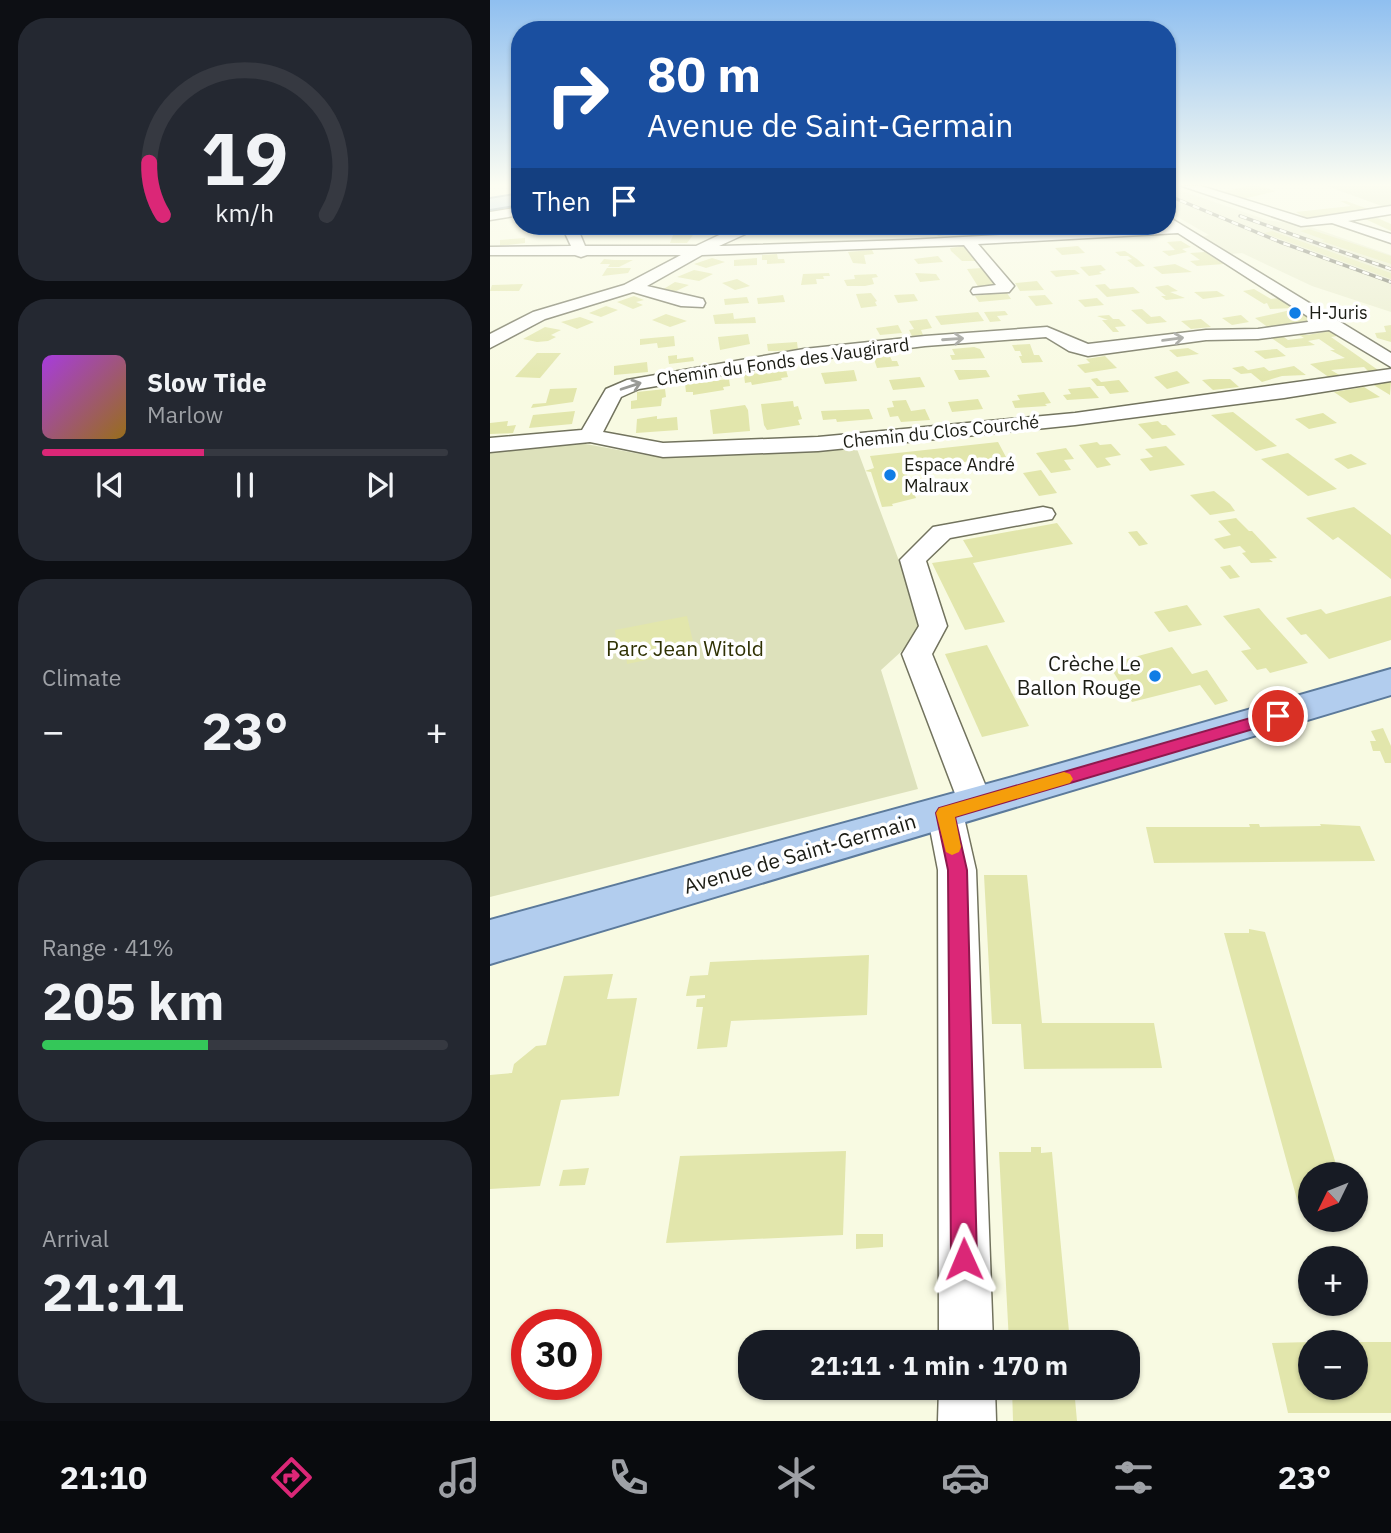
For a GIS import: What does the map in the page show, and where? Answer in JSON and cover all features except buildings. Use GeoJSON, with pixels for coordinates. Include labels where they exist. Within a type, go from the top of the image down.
{"type":"FeatureCollection","features":[{"type":"Feature","properties":{"kind":"main road","name":"Avenue de Saint-Germain"},"geometry":{"type":"LineString","coordinates":[[490,942],[960,809],[1391,682]]}},
{"type":"Feature","properties":{"kind":"street"},"geometry":{"type":"LineString","coordinates":[[550,252],[620,252]]}},
{"type":"Feature","properties":{"kind":"street"},"geometry":{"type":"LineString","coordinates":[[490,343],[515,325],[632,287],[694,252]]}},
{"type":"Feature","properties":{"kind":"street"},"geometry":{"type":"LineString","coordinates":[[977,252],[1006,286],[1003,289],[979,291]]}},
{"type":"Feature","properties":{"kind":"street"},"geometry":{"type":"LineString","coordinates":[[1215,252],[1391,361]]}},
{"type":"Feature","properties":{"kind":"street"},"geometry":{"type":"LineString","coordinates":[[632,287],[697,303]]}},
{"type":"Feature","properties":{"kind":"street"},"geometry":{"type":"LineString","coordinates":[[490,324],[515,325]]}},
{"type":"Feature","properties":{"kind":"street","name":"Chemin du Fonds des Vaugirard"},"geometry":{"type":"LineString","coordinates":[[590,436],[613,393],[634,384],[804,355],[925,341],[1047,332],[1052,332],[1070,347],[1088,350],[1206,334],[1258,334],[1331,324]]}},
{"type":"Feature","properties":{"kind":"street","name":"Chemin du Clos Courché"},"geometry":{"type":"LineString","coordinates":[[490,446],[590,436],[663,450],[818,444],[1075,419],[1284,392],[1391,374]]}},
{"type":"Feature","properties":{"kind":"street"},"geometry":{"type":"LineString","coordinates":[[966,1330],[957,870],[960,809],[917,654],[933,626],[913,560],[942,532],[1043,514]]}},
{"type":"Feature","properties":{"kind":"street"},"geometry":{"type":"LineString","coordinates":[[967,1400],[967,1421]]}},
{"type":"Feature","properties":{"kind":"shaded area"},"geometry":{"type":"Polygon","coordinates":[[[1228,252],[1383,252],[1391,255],[1391,312],[1312,286],[1242,253],[1228,252]]]}},
{"type":"Feature","properties":{"kind":"green space","name":"Parc Jean Witold"},"geometry":{"type":"Polygon","coordinates":[[[564,440],[651,456],[857,449],[925,630],[881,670],[918,789],[490,897],[490,448],[564,440]]]}},
{"type":"Feature","properties":{"kind":"railway"},"geometry":{"type":"LineString","coordinates":[[1309,252],[1391,282]]}},
{"type":"Feature","properties":{"kind":"railway"},"geometry":{"type":"LineString","coordinates":[[1343,252],[1391,269]]}},
{"type":"Feature","properties":{"kind":"slow traffic"},"geometry":{"type":"LineString","coordinates":[[952,847],[945,813],[1064,779]]}},
{"type":"Feature","properties":{"kind":"place","name":"H-Juris"},"geometry":{"type":"Point","coordinates":[1295,313]}},
{"type":"Feature","properties":{"kind":"place","name":"Espace André Malraux"},"geometry":{"type":"Point","coordinates":[890,475]}},
{"type":"Feature","properties":{"kind":"place","name":"Crèche Le Ballon Rouge"},"geometry":{"type":"Point","coordinates":[1155,676]}},
{"type":"Feature","properties":{"kind":"route"},"geometry":{"type":"LineString","coordinates":[[964,1259],[957,870],[945,813],[1278,716]]}}]}
